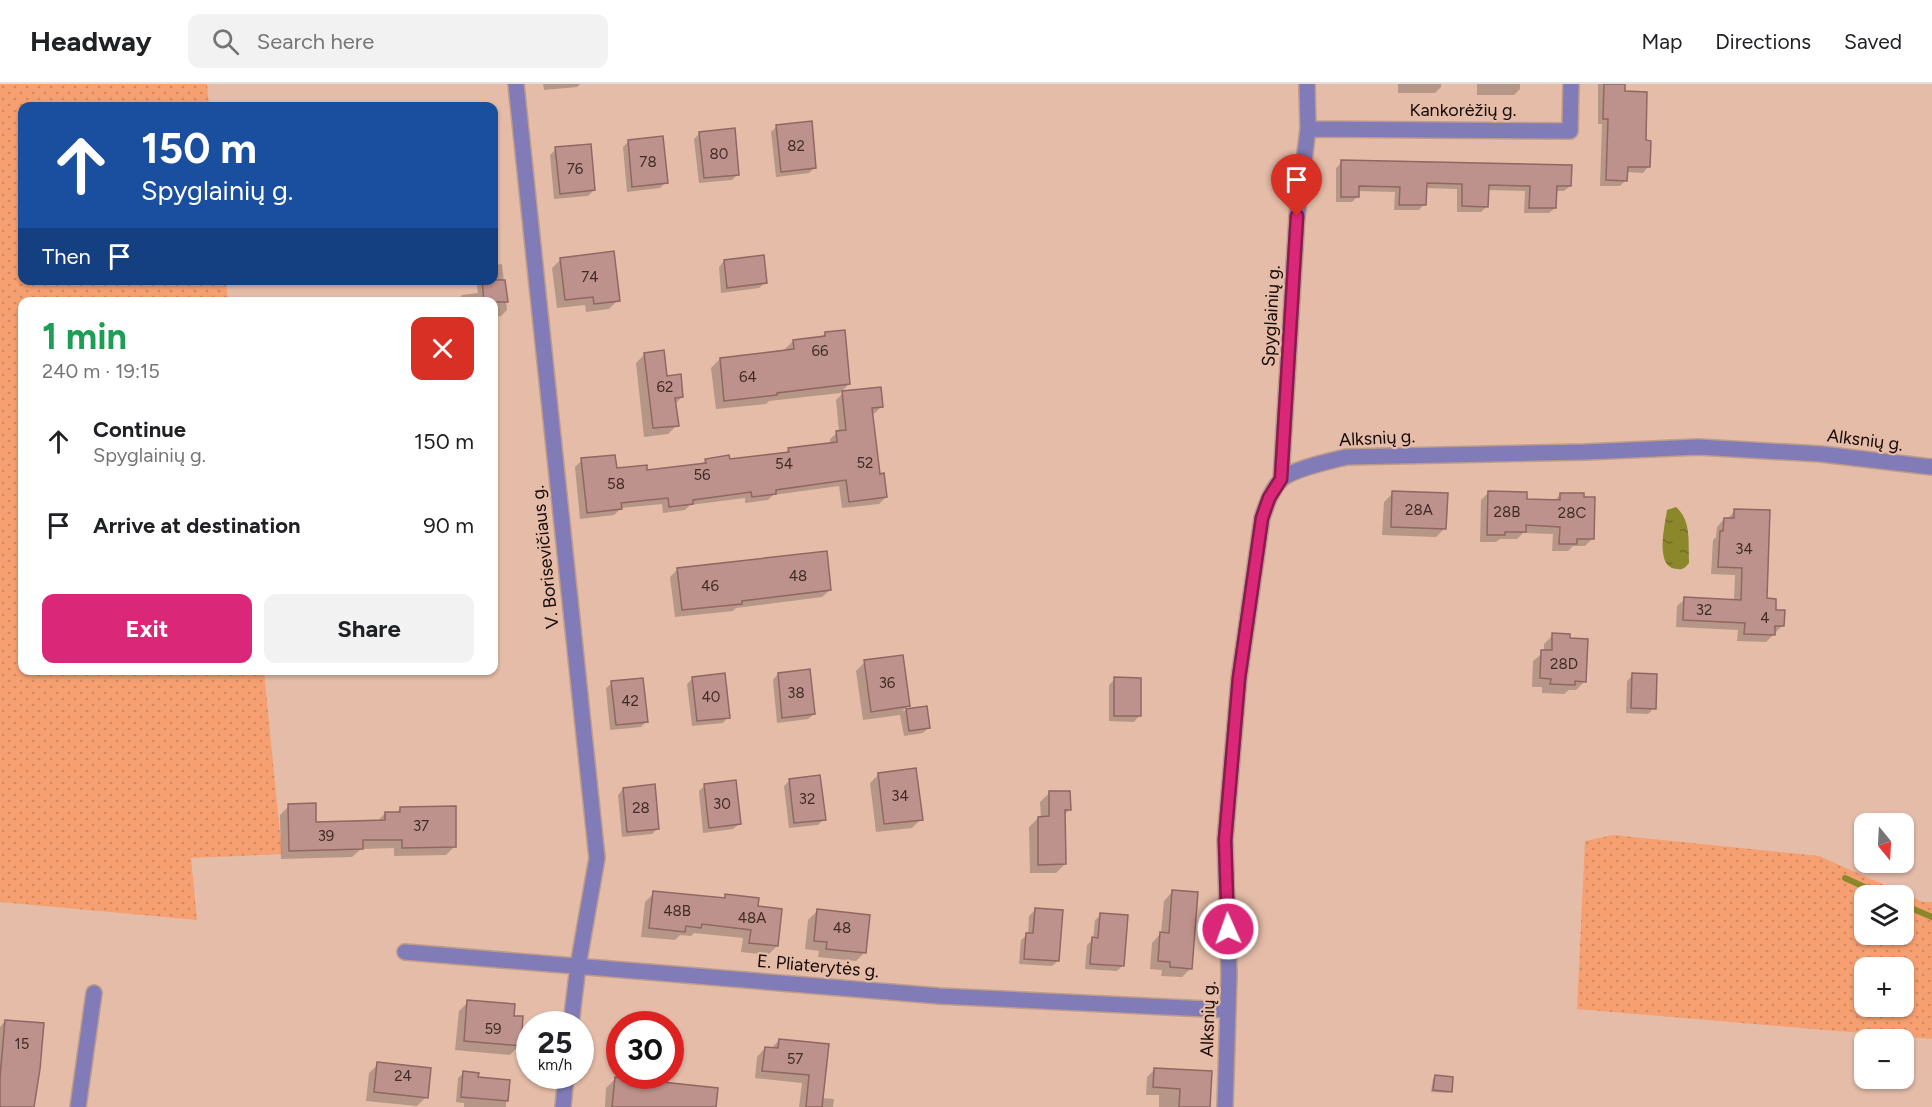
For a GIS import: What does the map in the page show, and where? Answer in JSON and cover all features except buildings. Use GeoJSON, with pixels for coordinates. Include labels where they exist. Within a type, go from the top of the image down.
{"type":"FeatureCollection","features":[{"type":"Feature","properties":{"kind":"street","name":"V. Borisevičiaus g."},"geometry":{"type":"LineString","coordinates":[[516,84],[597,858],[578,966],[573,1011]]}},
{"type":"Feature","properties":{"kind":"street","name":"Spyglainių g."},"geometry":{"type":"LineString","coordinates":[[1281,479],[1297,216],[1308,129],[1306,84]]}},
{"type":"Feature","properties":{"kind":"street","name":"Kankorėžių g."},"geometry":{"type":"LineString","coordinates":[[1308,129],[1570,131],[1571,84]]}},
{"type":"Feature","properties":{"kind":"street","name":"Alksnių g."},"geometry":{"type":"LineString","coordinates":[[1226,1107],[1229,974],[1225,840],[1239,678],[1262,518],[1269,498],[1281,479],[1313,465],[1346,457],[1698,447],[1821,454],[1932,467]]}},
{"type":"Feature","properties":{"kind":"street","name":"E. Pliaterytės g."},"geometry":{"type":"LineString","coordinates":[[405,952],[939,996],[1228,1010]]}},
{"type":"Feature","properties":{"kind":"street"},"geometry":{"type":"LineString","coordinates":[[78,1107],[94,993]]}},
{"type":"Feature","properties":{"kind":"street"},"geometry":{"type":"LineString","coordinates":[[563,1107],[565,1089]]}},
{"type":"Feature","properties":{"kind":"shaded area"},"geometry":{"type":"Polygon","coordinates":[[[0,84],[207,84],[209,102],[18,102],[18,285],[226,285],[228,297],[18,297],[18,675],[264,675],[282,854],[191,858],[197,920],[0,902],[0,84]]]}},
{"type":"Feature","properties":{"kind":"shaded area"},"geometry":{"type":"Polygon","coordinates":[[[1613,835],[1819,856],[1885,885],[1854,885],[1854,945],[1914,945],[1914,898],[1923,902],[1932,902],[1932,1039],[1914,1037],[1914,1029],[1854,1029],[1854,1032],[1577,1009],[1585,841],[1613,835]]]}},
{"type":"Feature","properties":{"kind":"water"},"geometry":{"type":"Polygon","coordinates":[[[1676,507],[1685,519],[1688,533],[1689,563],[1681,569],[1670,567],[1663,554],[1667,510],[1676,507]]]}},
{"type":"Feature","properties":{"kind":"waterway"},"geometry":{"type":"LineString","coordinates":[[1845,878],[1860,885]]}},
{"type":"Feature","properties":{"kind":"waterway"},"geometry":{"type":"LineString","coordinates":[[1914,909],[1932,917]]}},
{"type":"Feature","properties":{"kind":"route"},"geometry":{"type":"LineString","coordinates":[[1228,929],[1225,840],[1239,678],[1262,518],[1269,498],[1281,479],[1297,216]]}}]}
